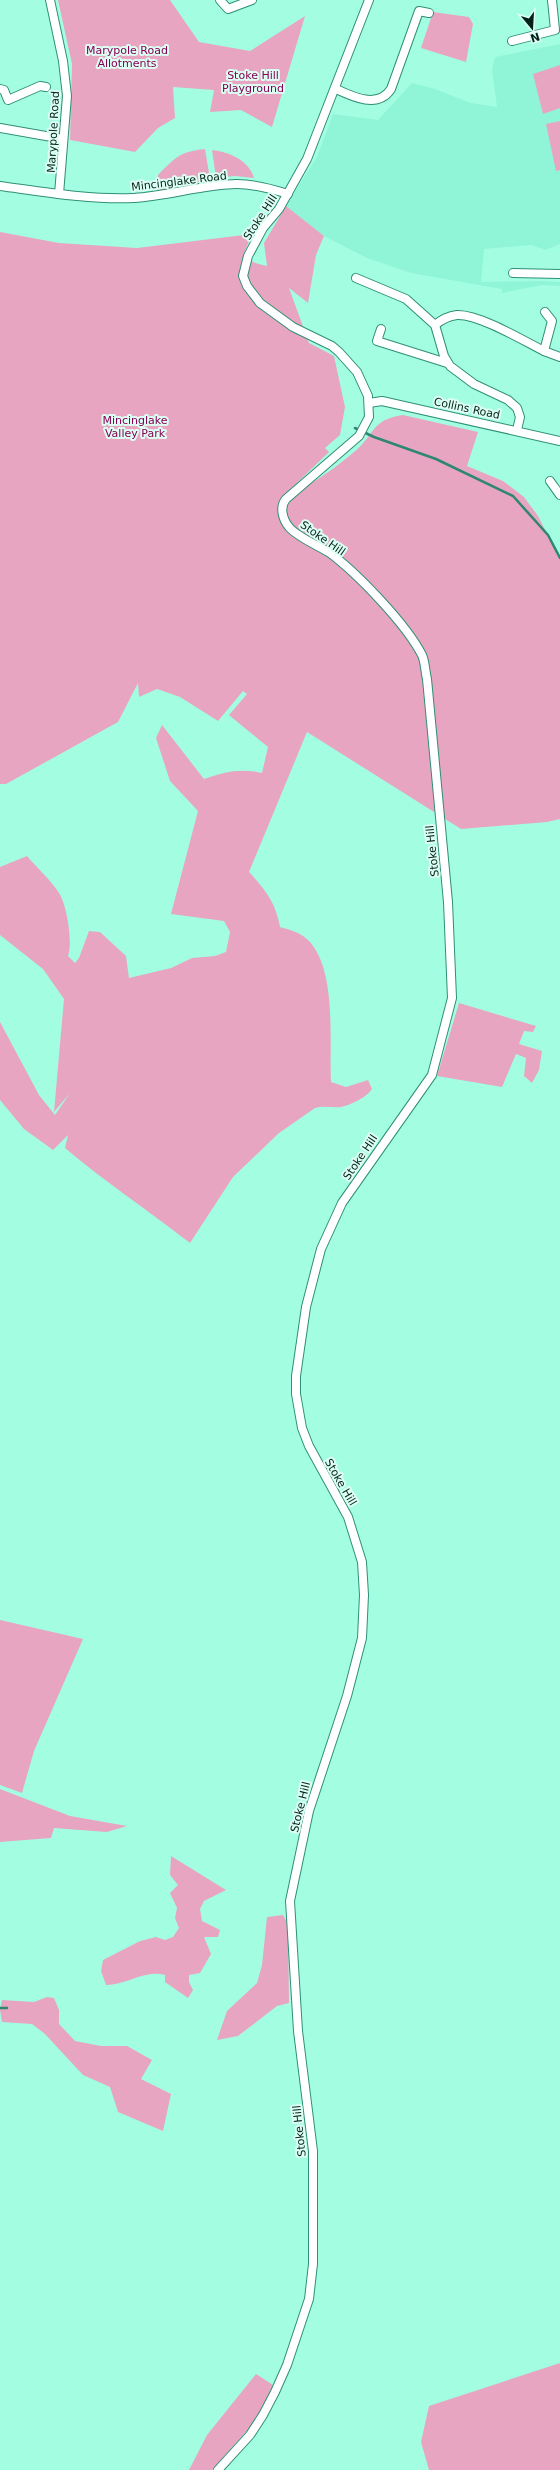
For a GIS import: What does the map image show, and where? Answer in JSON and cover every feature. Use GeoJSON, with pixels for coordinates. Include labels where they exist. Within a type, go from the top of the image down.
{"type":"FeatureCollection","features":[{"type":"Feature","properties":{"kind":"street","name":"Marypole Road"},"geometry":{"type":"LineString","coordinates":[[50,0],[66,82],[59,194]]}},
{"type":"Feature","properties":{"kind":"street"},"geometry":{"type":"LineString","coordinates":[[220,0],[228,9],[249,1]]}},
{"type":"Feature","properties":{"kind":"street","name":"Stoke Hill"},"geometry":{"type":"LineString","coordinates":[[218,2470],[250,2435],[263,2415],[287,2365],[309,2300],[315,2236],[313,2151],[298,2031],[290,1901],[309,1811],[347,1696],[362,1638],[364,1618],[362,1562],[355,1535],[344,1507],[308,1446],[302,1428],[296,1394],[298,1355],[306,1307],[321,1249],[342,1203],[432,1075],[452,998],[448,902],[427,678],[422,656],[412,638],[379,600],[331,554],[289,528],[282,511],[283,503],[286,499],[359,436],[365,427],[369,417],[370,403],[365,385],[357,372],[332,346],[293,327],[260,303],[247,286],[243,276],[248,256],[263,228],[288,194],[307,158],[336,89],[369,0]]}},
{"type":"Feature","properties":{"kind":"street"},"geometry":{"type":"LineString","coordinates":[[512,41],[555,30],[552,0]]}},
{"type":"Feature","properties":{"kind":"street"},"geometry":{"type":"LineString","coordinates":[[336,89],[349,95],[371,101],[382,99],[391,89],[419,10],[429,13]]}},
{"type":"Feature","properties":{"kind":"street","name":"Marypole Road"},"geometry":{"type":"LineString","coordinates":[[0,89],[4,90],[8,100],[40,86],[46,87]]}},
{"type":"Feature","properties":{"kind":"street"},"geometry":{"type":"LineString","coordinates":[[0,128],[63,139]]}},
{"type":"Feature","properties":{"kind":"street","name":"Mincinglake Road"},"geometry":{"type":"LineString","coordinates":[[0,186],[59,194],[135,198],[237,184],[265,188],[288,194]]}},
{"type":"Feature","properties":{"kind":"street"},"geometry":{"type":"LineString","coordinates":[[513,273],[560,274]]}},
{"type":"Feature","properties":{"kind":"street"},"geometry":{"type":"LineString","coordinates":[[356,278],[406,300],[435,325],[447,363]]}},
{"type":"Feature","properties":{"kind":"street"},"geometry":{"type":"LineString","coordinates":[[545,312],[552,321],[560,324]]}},
{"type":"Feature","properties":{"kind":"street"},"geometry":{"type":"LineString","coordinates":[[435,325],[449,317],[463,315],[501,329],[544,351],[560,357]]}},
{"type":"Feature","properties":{"kind":"street"},"geometry":{"type":"LineString","coordinates":[[544,351],[552,321]]}},
{"type":"Feature","properties":{"kind":"street"},"geometry":{"type":"LineString","coordinates":[[381,329],[377,341],[447,363],[474,384],[508,400],[517,408],[520,417],[517,430]]}},
{"type":"Feature","properties":{"kind":"street","name":"Collins Road"},"geometry":{"type":"LineString","coordinates":[[370,403],[382,401],[517,430],[560,441]]}},
{"type":"Feature","properties":{"kind":"street"},"geometry":{"type":"LineString","coordinates":[[550,481],[560,494]]}},
{"type":"Feature","properties":{"kind":"shaded area"},"geometry":{"type":"Polygon","coordinates":[[[560,44],[560,244],[546,250],[531,245],[484,249],[481,282],[541,281],[560,282],[560,286],[542,285],[502,293],[502,289],[411,273],[367,258],[324,236],[286,206],[317,157],[333,114],[378,120],[412,83],[435,89],[471,103],[497,107],[492,69],[495,57],[560,44]]]}},
{"type":"Feature","properties":{"kind":"green space","name":"Marypole Road Allotments"},"geometry":{"type":"Polygon","coordinates":[[[58,0],[170,0],[199,42],[250,51],[305,16],[272,127],[241,110],[210,112],[214,90],[173,87],[175,118],[158,128],[135,152],[70,140],[72,64],[58,0]]]}},
{"type":"Feature","properties":{"kind":"green space"},"geometry":{"type":"Polygon","coordinates":[[[433,12],[469,17],[473,24],[466,62],[421,48],[433,12]]]}},
{"type":"Feature","properties":{"kind":"green space"},"geometry":{"type":"Polygon","coordinates":[[[560,65],[560,108],[543,114],[533,74],[560,65]]]}},
{"type":"Feature","properties":{"kind":"green space"},"geometry":{"type":"Polygon","coordinates":[[[560,121],[560,170],[556,171],[546,124],[560,121]]]}},
{"type":"Feature","properties":{"kind":"green space"},"geometry":{"type":"Polygon","coordinates":[[[205,149],[210,179],[180,188],[157,191],[158,175],[178,156],[196,150],[205,149]]]}},
{"type":"Feature","properties":{"kind":"green space"},"geometry":{"type":"Polygon","coordinates":[[[212,150],[238,158],[248,166],[254,178],[235,176],[216,178],[212,150]]]}},
{"type":"Feature","properties":{"kind":"green space","name":"Mincinglake Valley Park"},"geometry":{"type":"Polygon","coordinates":[[[286,206],[324,236],[316,255],[308,303],[289,288],[309,343],[334,356],[345,407],[340,435],[325,448],[329,452],[278,501],[327,473],[354,452],[379,424],[392,417],[403,415],[478,432],[467,466],[503,481],[524,497],[538,516],[560,559],[560,819],[547,822],[461,829],[307,732],[249,872],[260,884],[273,904],[280,927],[303,936],[310,942],[319,955],[328,989],[330,1009],[331,1082],[346,1087],[368,1080],[372,1089],[363,1098],[345,1106],[315,1108],[279,1133],[233,1177],[190,1243],[65,1148],[68,1135],[53,1150],[24,1129],[0,1100],[0,1022],[39,1095],[55,1115],[70,1093],[54,1112],[64,999],[43,969],[0,935],[0,867],[27,856],[52,883],[62,899],[67,915],[70,942],[68,956],[75,963],[79,958],[89,931],[100,932],[126,956],[129,978],[171,968],[192,958],[215,956],[226,952],[230,932],[224,921],[171,914],[198,811],[170,781],[156,738],[162,725],[204,779],[219,774],[240,771],[262,773],[268,747],[229,715],[247,694],[243,691],[218,721],[180,697],[157,689],[139,697],[138,683],[118,722],[6,784],[0,784],[0,232],[59,243],[137,248],[252,234],[243,256],[255,263],[267,266],[264,243],[286,206]]]}},
{"type":"Feature","properties":{"kind":"green space"},"geometry":{"type":"Polygon","coordinates":[[[459,1003],[536,1026],[533,1032],[524,1031],[519,1044],[542,1051],[539,1070],[532,1083],[524,1076],[526,1058],[516,1054],[502,1087],[437,1076],[459,1003]]]}},
{"type":"Feature","properties":{"kind":"green space"},"geometry":{"type":"Polygon","coordinates":[[[0,1620],[83,1639],[34,1751],[22,1793],[0,1785],[0,1620]]]}},
{"type":"Feature","properties":{"kind":"green space"},"geometry":{"type":"Polygon","coordinates":[[[0,1789],[70,1816],[127,1826],[107,1832],[54,1828],[51,1838],[0,1842],[0,1789]]]}},
{"type":"Feature","properties":{"kind":"green space"},"geometry":{"type":"Polygon","coordinates":[[[171,1856],[226,1890],[204,1901],[200,1909],[202,1921],[220,1930],[218,1937],[204,1937],[211,1954],[200,1973],[189,1975],[189,1982],[193,1990],[188,1998],[165,1982],[165,1975],[158,1974],[151,1974],[121,1983],[106,1985],[101,1971],[103,1960],[140,1941],[156,1937],[165,1940],[173,1937],[179,1928],[175,1918],[177,1908],[170,1893],[178,1885],[170,1875],[171,1856]]]}},
{"type":"Feature","properties":{"kind":"green space"},"geometry":{"type":"Polygon","coordinates":[[[283,1915],[288,1924],[289,2003],[277,2006],[238,2036],[217,2040],[227,2011],[257,1983],[262,1965],[267,1917],[283,1915]]]}},
{"type":"Feature","properties":{"kind":"green space"},"geometry":{"type":"Polygon","coordinates":[[[47,1997],[54,1998],[59,2010],[59,2024],[75,2041],[101,2046],[127,2046],[152,2060],[141,2079],[171,2094],[163,2131],[118,2112],[110,2087],[83,2075],[45,2034],[32,2024],[2,2022],[0,2010],[2,2000],[34,2002],[47,1997]]]}},
{"type":"Feature","properties":{"kind":"green space"},"geometry":{"type":"Polygon","coordinates":[[[560,2363],[560,2470],[429,2470],[421,2442],[429,2406],[560,2363]]]}},
{"type":"Feature","properties":{"kind":"green space"},"geometry":{"type":"Polygon","coordinates":[[[256,2374],[273,2385],[259,2417],[212,2470],[189,2470],[207,2435],[256,2374]]]}},
{"type":"Feature","properties":{"kind":"waterway"},"geometry":{"type":"LineString","coordinates":[[355,428],[374,437],[436,459],[513,496],[548,535],[560,558]]}},
{"type":"Feature","properties":{"kind":"waterway"},"geometry":{"type":"LineString","coordinates":[[0,2008],[7,2008]]}},
{"type":"Feature","properties":{"kind":"park label","name":"Stoke Hill Playground"},"geometry":{"type":"Point","coordinates":[253,81]}}]}
